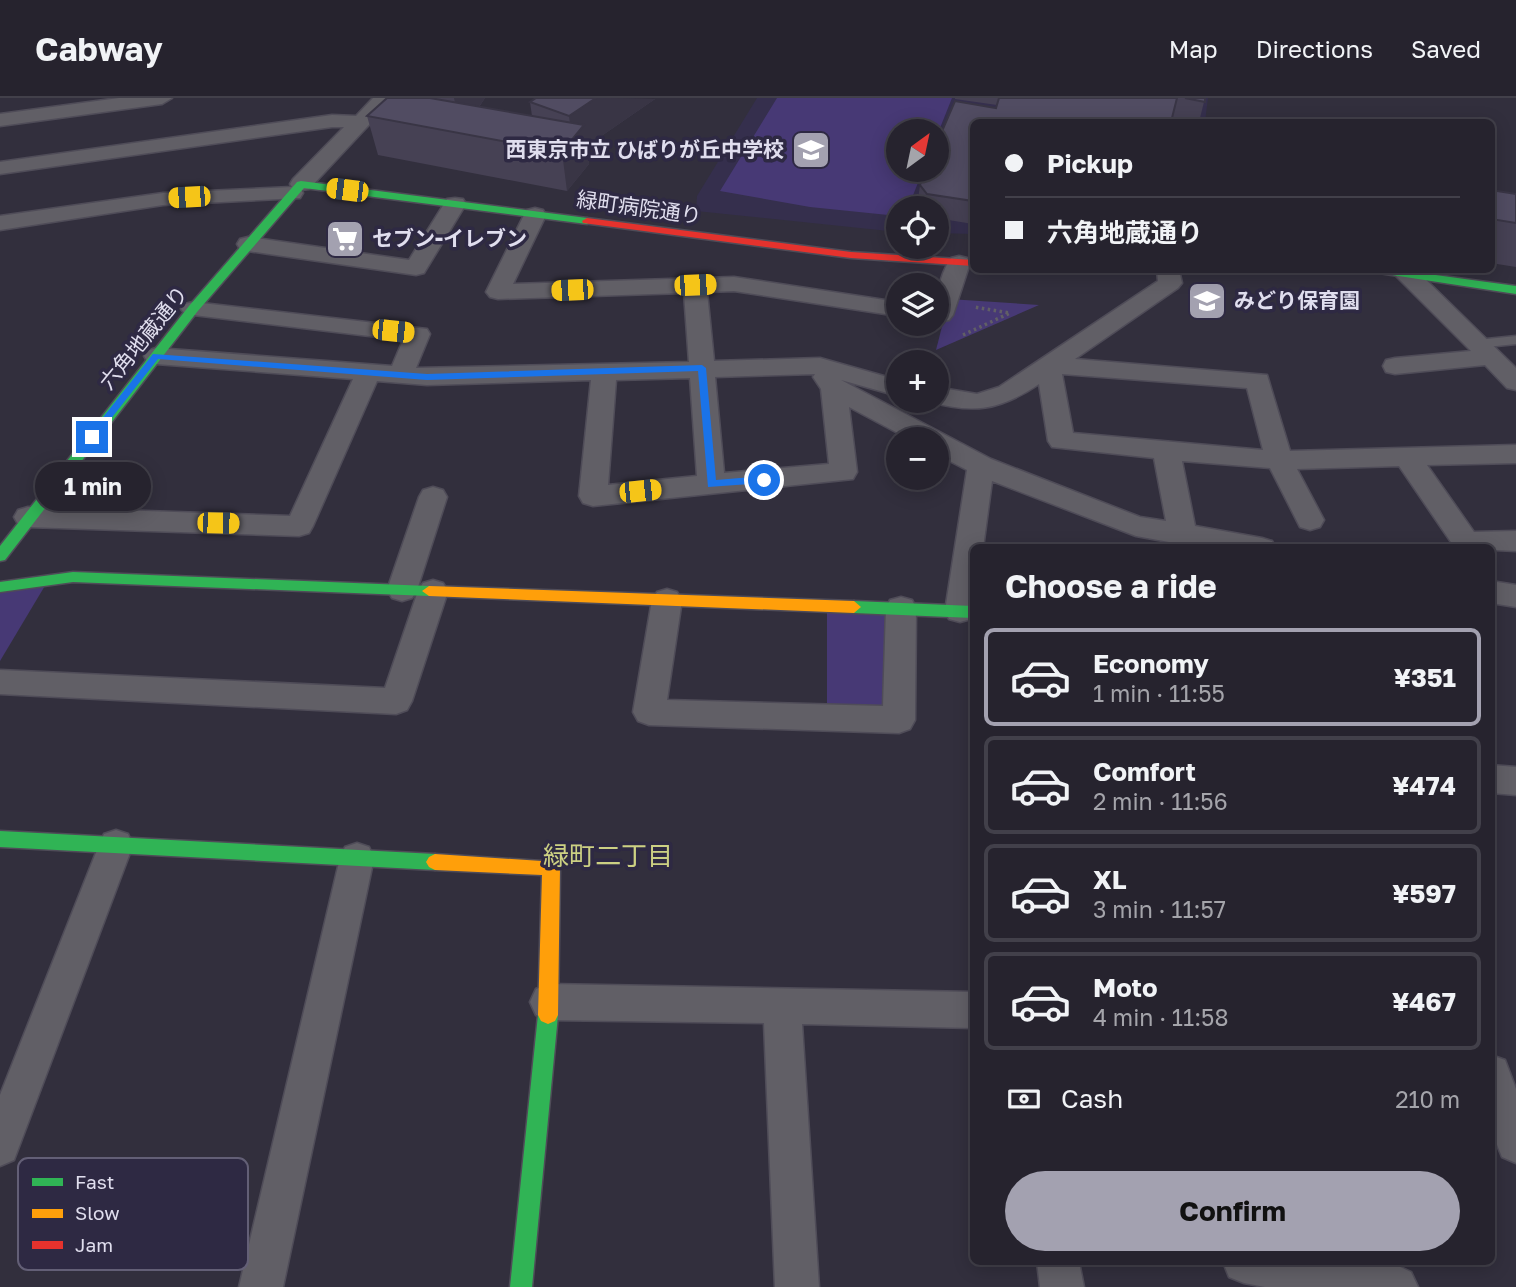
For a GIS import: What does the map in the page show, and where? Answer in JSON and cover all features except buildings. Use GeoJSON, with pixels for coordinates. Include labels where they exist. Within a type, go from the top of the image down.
{"type":"FeatureCollection","features":[{"type":"Feature","properties":{"kind":"street"},"geometry":{"type":"LineString","coordinates":[[0,120],[162,98]]}},
{"type":"Feature","properties":{"kind":"street"},"geometry":{"type":"LineString","coordinates":[[0,223],[163,199],[296,189],[384,98]]}},
{"type":"Feature","properties":{"kind":"street"},"geometry":{"type":"LineString","coordinates":[[0,168],[332,121],[359,122]]}},
{"type":"Feature","properties":{"kind":"street","name":"緑町病院通り"},"geometry":{"type":"LineString","coordinates":[[296,189],[455,204],[851,256],[966,262]]}},
{"type":"Feature","properties":{"kind":"street","name":"六角地蔵通り"},"geometry":{"type":"LineString","coordinates":[[0,556],[193,309],[296,189]]}},
{"type":"Feature","properties":{"kind":"street"},"geometry":{"type":"LineString","coordinates":[[248,244],[416,268],[455,204]]}},
{"type":"Feature","properties":{"kind":"street"},"geometry":{"type":"LineString","coordinates":[[535,215],[498,292],[734,284],[886,307]]}},
{"type":"Feature","properties":{"kind":"street"},"geometry":{"type":"LineString","coordinates":[[949,300],[966,262]]}},
{"type":"Feature","properties":{"kind":"street"},"geometry":{"type":"LineString","coordinates":[[949,397],[977,402],[1008,393],[1170,283],[1168,273]]}},
{"type":"Feature","properties":{"kind":"street"},"geometry":{"type":"LineString","coordinates":[[1406,273],[1516,382]]}},
{"type":"Feature","properties":{"kind":"street"},"geometry":{"type":"LineString","coordinates":[[1411,273],[1516,290]]}},
{"type":"Feature","properties":{"kind":"street"},"geometry":{"type":"LineString","coordinates":[[695,285],[711,484]]}},
{"type":"Feature","properties":{"kind":"street"},"geometry":{"type":"LineString","coordinates":[[193,309],[418,334],[400,376]]}},
{"type":"Feature","properties":{"kind":"street"},"geometry":{"type":"LineString","coordinates":[[1395,366],[1484,350]]}},
{"type":"Feature","properties":{"kind":"street"},"geometry":{"type":"LineString","coordinates":[[156,356],[400,376],[820,366],[886,385]]}},
{"type":"Feature","properties":{"kind":"street"},"geometry":{"type":"LineString","coordinates":[[1048,365],[1061,441],[1279,460],[1516,454]]}},
{"type":"Feature","properties":{"kind":"street"},"geometry":{"type":"LineString","coordinates":[[1048,365],[1258,382],[1279,460],[1310,520]]}},
{"type":"Feature","properties":{"kind":"street"},"geometry":{"type":"LineString","coordinates":[[604,372],[593,496],[843,472],[834,389],[820,366]]}},
{"type":"Feature","properties":{"kind":"street"},"geometry":{"type":"LineString","coordinates":[[28,517],[299,526],[368,374]]}},
{"type":"Feature","properties":{"kind":"street"},"geometry":{"type":"LineString","coordinates":[[834,389],[907,427]]}},
{"type":"Feature","properties":{"kind":"street"},"geometry":{"type":"LineString","coordinates":[[949,450],[1137,537],[1183,534],[1239,544]]}},
{"type":"Feature","properties":{"kind":"street"},"geometry":{"type":"LineString","coordinates":[[1166,450],[1183,534]]}},
{"type":"Feature","properties":{"kind":"street"},"geometry":{"type":"LineString","coordinates":[[1407,457],[1467,544]]}},
{"type":"Feature","properties":{"kind":"street"},"geometry":{"type":"LineString","coordinates":[[973,544],[981,466]]}},
{"type":"Feature","properties":{"kind":"street"},"geometry":{"type":"LineString","coordinates":[[402,590],[433,497]]}},
{"type":"Feature","properties":{"kind":"street"},"geometry":{"type":"LineString","coordinates":[[1480,544],[1516,541]]}},
{"type":"Feature","properties":{"kind":"street"},"geometry":{"type":"LineString","coordinates":[[0,587],[73,577],[967,611],[970,580]]}},
{"type":"Feature","properties":{"kind":"street"},"geometry":{"type":"LineString","coordinates":[[0,682],[396,701],[433,591]]}},
{"type":"Feature","properties":{"kind":"street"},"geometry":{"type":"LineString","coordinates":[[667,600],[649,712],[899,720],[901,608]]}},
{"type":"Feature","properties":{"kind":"street"},"geometry":{"type":"LineString","coordinates":[[1495,779],[1516,781]]}},
{"type":"Feature","properties":{"kind":"street"},"geometry":{"type":"LineString","coordinates":[[0,839],[551,868],[549,1002],[521,1287]]}},
{"type":"Feature","properties":{"kind":"street"},"geometry":{"type":"LineString","coordinates":[[0,1146],[116,845]]}},
{"type":"Feature","properties":{"kind":"street"},"geometry":{"type":"LineString","coordinates":[[261,1287],[357,858]]}},
{"type":"Feature","properties":{"kind":"street"},"geometry":{"type":"LineString","coordinates":[[549,1002],[662,1002],[782,1008],[970,1010]]}},
{"type":"Feature","properties":{"kind":"street"},"geometry":{"type":"LineString","coordinates":[[782,1008],[797,1287]]}},
{"type":"Feature","properties":{"kind":"street"},"geometry":{"type":"LineString","coordinates":[[1495,1085],[1516,1143]]}},
{"type":"Feature","properties":{"kind":"street"},"geometry":{"type":"LineString","coordinates":[[1058,1265],[1062,1287]]}},
{"type":"Feature","properties":{"kind":"street"},"geometry":{"type":"LineString","coordinates":[[1262,1265],[1396,1287]]}},
{"type":"Feature","properties":{"kind":"lane"},"geometry":{"type":"LineString","coordinates":[[1484,350],[1516,340]]}},
{"type":"Feature","properties":{"kind":"shaded area","name":"西東京市立 ひばりが丘中学校"},"geometry":{"type":"Polygon","coordinates":[[[757,98],[1208,98],[1205,119],[970,119],[970,234],[949,233],[949,196],[886,196],[886,231],[696,211],[697,196],[757,98]]]}},
{"type":"Feature","properties":{"kind":"shaded area"},"geometry":{"type":"Polygon","coordinates":[[[777,98],[952,98],[944,119],[886,119],[886,182],[918,182],[913,196],[886,196],[886,215],[810,207],[720,191],[777,98]]]}},
{"type":"Feature","properties":{"kind":"shaded area"},"geometry":{"type":"Polygon","coordinates":[[[949,299],[1039,305],[936,350],[940,336],[949,336],[949,299]]]}},
{"type":"Feature","properties":{"kind":"shaded area"},"geometry":{"type":"Polygon","coordinates":[[[0,583],[46,584],[0,661],[0,583]]]}},
{"type":"Feature","properties":{"kind":"shaded area"},"geometry":{"type":"Polygon","coordinates":[[[827,612],[892,615],[891,714],[827,708],[827,612]]]}},
{"type":"Feature","properties":{"kind":"traffic: fast"},"geometry":{"type":"LineString","coordinates":[[0,556],[193,309],[301,184],[587,221]]}},
{"type":"Feature","properties":{"kind":"traffic: fast"},"geometry":{"type":"LineString","coordinates":[[1400,273],[1516,290]]}},
{"type":"Feature","properties":{"kind":"traffic: fast"},"geometry":{"type":"LineString","coordinates":[[0,587],[73,577],[429,591]]}},
{"type":"Feature","properties":{"kind":"traffic: fast"},"geometry":{"type":"LineString","coordinates":[[854,607],[970,612]]}},
{"type":"Feature","properties":{"kind":"traffic: fast"},"geometry":{"type":"LineString","coordinates":[[0,839],[435,862]]}},
{"type":"Feature","properties":{"kind":"traffic: fast"},"geometry":{"type":"LineString","coordinates":[[521,1287],[548,1015]]}},
{"type":"Feature","properties":{"kind":"traffic: slow"},"geometry":{"type":"LineString","coordinates":[[429,591],[854,607]]}},
{"type":"Feature","properties":{"kind":"traffic: slow"},"geometry":{"type":"LineString","coordinates":[[435,862],[551,868],[548,1015]]}},
{"type":"Feature","properties":{"kind":"traffic: jam"},"geometry":{"type":"LineString","coordinates":[[587,221],[851,255],[970,263]]}},
{"type":"Feature","properties":{"kind":"place","name":"西東京市立 ひばりが丘中学校"},"geometry":{"type":"Point","coordinates":[811,150]}},
{"type":"Feature","properties":{"kind":"place","name":"セブン-イレブン"},"geometry":{"type":"Point","coordinates":[345,239]}},
{"type":"Feature","properties":{"kind":"place","name":"みどり保育園"},"geometry":{"type":"Point","coordinates":[1207,301]}},
{"type":"Feature","properties":{"kind":"district","name":"緑町二丁目"},"geometry":{"type":"Point","coordinates":[608,856]}},
{"type":"Feature","properties":{"kind":"route"},"geometry":{"type":"LineString","coordinates":[[92,437],[156,356],[427,377],[702,368],[711,484],[764,480]]}}]}
